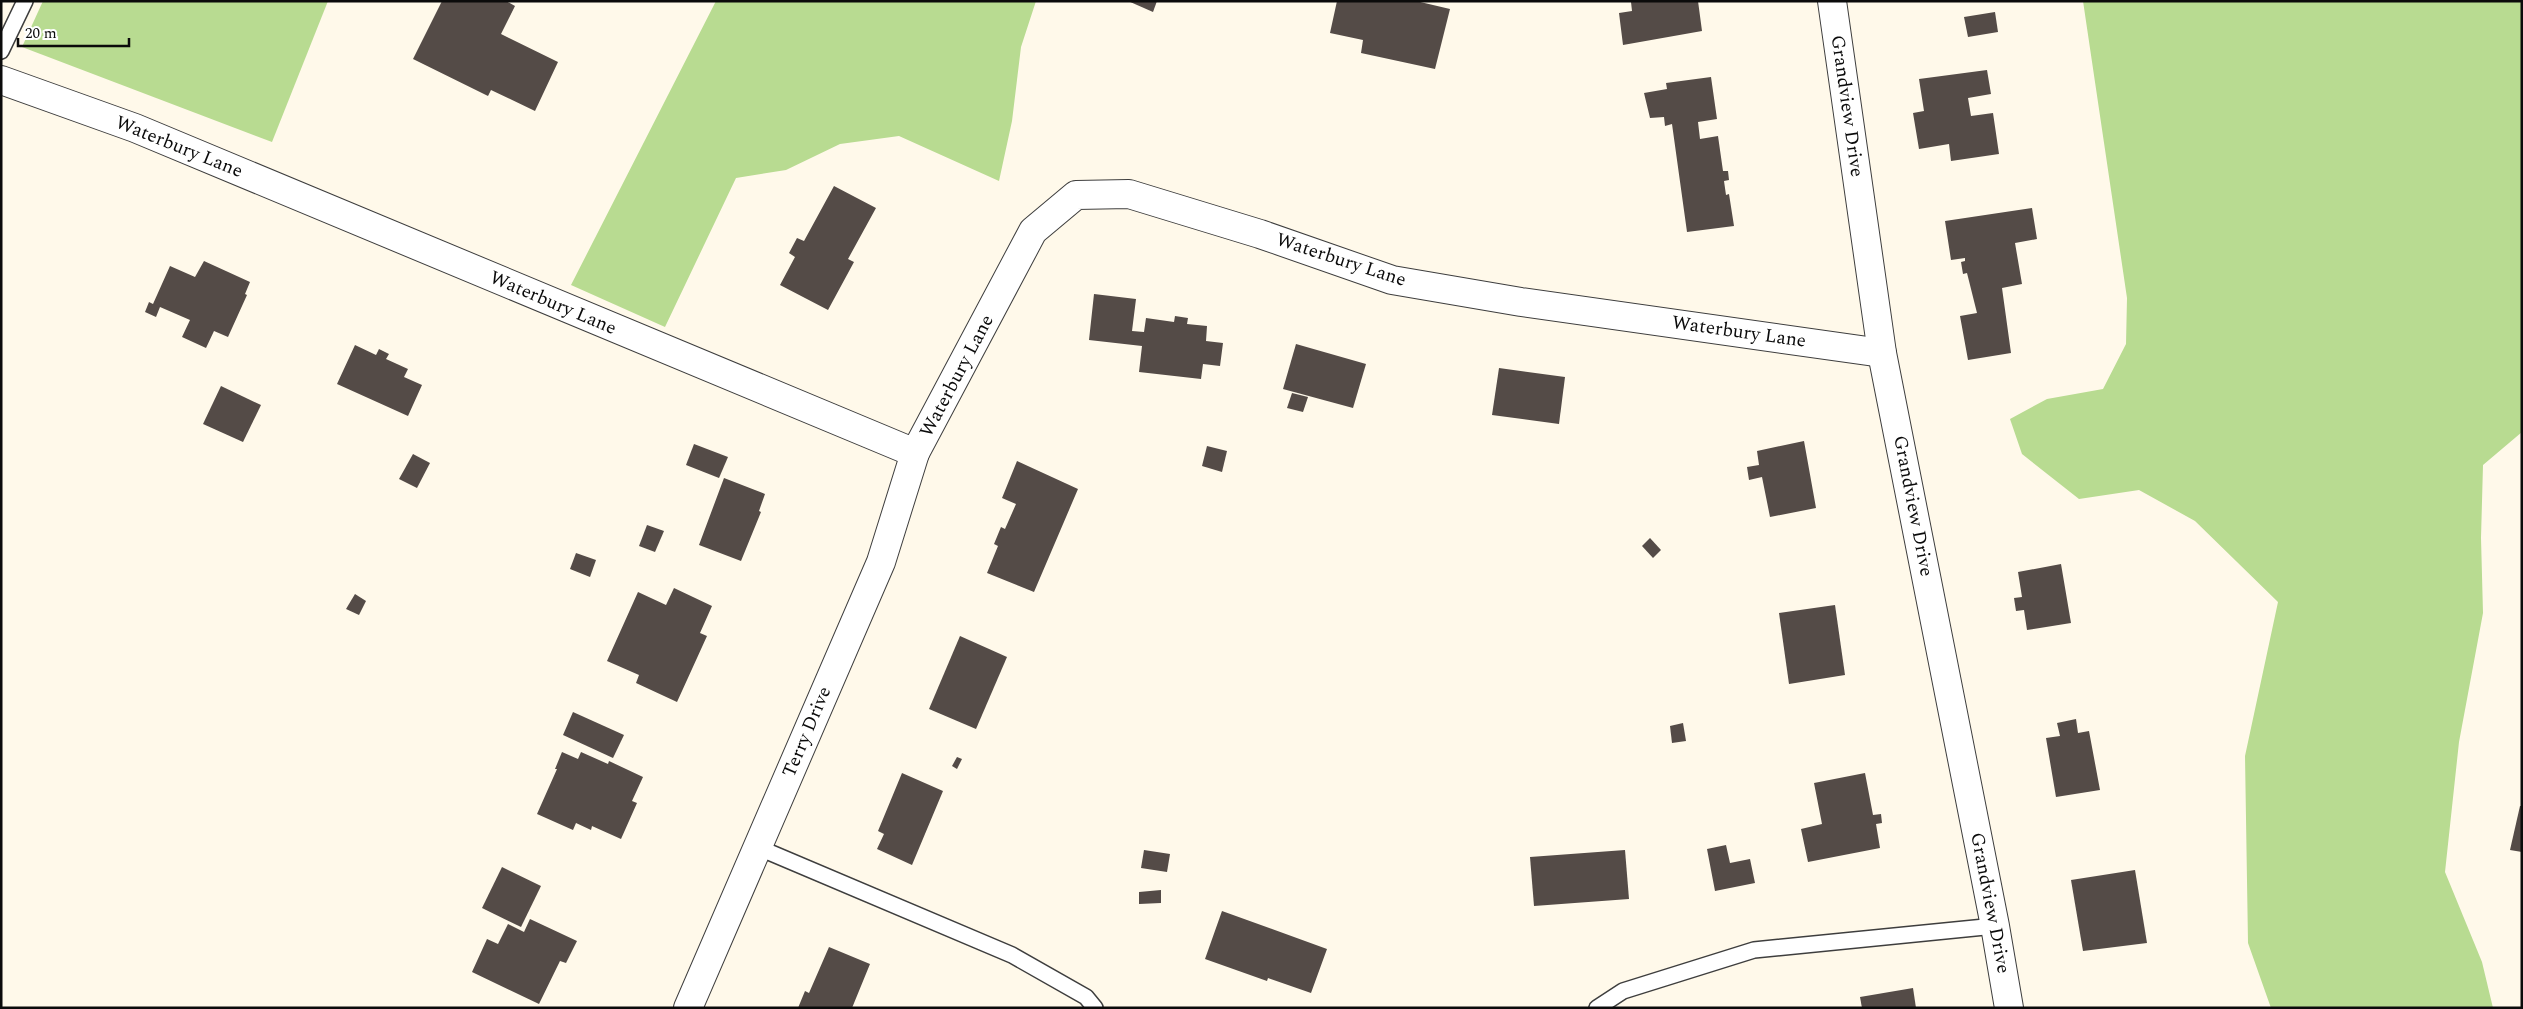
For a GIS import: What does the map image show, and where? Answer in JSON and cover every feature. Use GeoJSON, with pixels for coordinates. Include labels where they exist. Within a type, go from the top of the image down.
{"type":"FeatureCollection","features":[{"type":"Feature","properties":{"kind":"street","name":"Grandview Drive"},"geometry":{"type":"LineString","coordinates":[[1832,1],[1882,353],[1995,926],[2009,1008]]}},
{"type":"Feature","properties":{"kind":"street","name":"Waterbury Lane"},"geometry":{"type":"LineString","coordinates":[[1,80],[135,128],[915,453],[1033,231],[1076,195],[1129,194],[1260,234],[1392,280],[1521,302],[1882,353]]}},
{"type":"Feature","properties":{"kind":"street","name":"Terry Drive"},"geometry":{"type":"LineString","coordinates":[[688,1008],[881,562],[915,453]]}},
{"type":"Feature","properties":{"kind":"lane"},"geometry":{"type":"LineString","coordinates":[[1,51],[25,1]]}},
{"type":"Feature","properties":{"kind":"lane"},"geometry":{"type":"LineString","coordinates":[[758,847],[1012,955],[1086,997],[1095,1008]]}},
{"type":"Feature","properties":{"kind":"lane"},"geometry":{"type":"LineString","coordinates":[[1597,1008],[1623,991],[1754,950],[1995,926]]}},
{"type":"Feature","properties":{"kind":"green space"},"geometry":{"type":"Polygon","coordinates":[[[43,1],[328,1],[272,142],[22,47],[43,1]]]}},
{"type":"Feature","properties":{"kind":"green space"},"geometry":{"type":"Polygon","coordinates":[[[716,1],[1036,1],[1021,47],[1012,121],[999,181],[899,136],[840,144],[786,170],[736,178],[665,327],[571,285],[716,1]]]}},
{"type":"Feature","properties":{"kind":"green space"},"geometry":{"type":"Polygon","coordinates":[[[2083,1],[2522,1],[2522,432],[2483,465],[2481,538],[2483,613],[2459,742],[2445,872],[2482,962],[2493,1008],[2271,1008],[2248,943],[2245,756],[2278,602],[2195,521],[2139,490],[2079,499],[2022,454],[2010,419],[2047,399],[2103,389],[2126,344],[2127,298],[2083,1]]]}},
{"type":"Feature","properties":{"kind":"building"},"geometry":{"type":"Polygon","coordinates":[[[442,1],[506,1],[515,6],[501,34],[558,62],[535,111],[491,90],[488,96],[413,59],[442,1]]]}},
{"type":"Feature","properties":{"kind":"building"},"geometry":{"type":"Polygon","coordinates":[[[1128,1],[1157,1],[1153,12],[1128,1]]]}},
{"type":"Feature","properties":{"kind":"building"},"geometry":{"type":"Polygon","coordinates":[[[1337,1],[1416,1],[1450,9],[1435,69],[1361,53],[1363,40],[1330,33],[1337,1]]]}},
{"type":"Feature","properties":{"kind":"building"},"geometry":{"type":"Polygon","coordinates":[[[1698,1],[1702,31],[1623,45],[1619,13],[1632,11],[1631,2],[1698,1]]]}},
{"type":"Feature","properties":{"kind":"building"},"geometry":{"type":"Polygon","coordinates":[[[1995,12],[1998,32],[1968,37],[1964,17],[1995,12]]]}},
{"type":"Feature","properties":{"kind":"building"},"geometry":{"type":"Polygon","coordinates":[[[1987,70],[1991,94],[1968,98],[1971,116],[1993,113],[1999,154],[1951,161],[1949,144],[1919,149],[1913,113],[1924,111],[1919,79],[1987,70]]]}},
{"type":"Feature","properties":{"kind":"building"},"geometry":{"type":"Polygon","coordinates":[[[1711,77],[1717,119],[1698,122],[1700,139],[1718,136],[1723,171],[1728,171],[1729,180],[1724,181],[1726,195],[1729,194],[1734,226],[1687,232],[1672,124],[1665,126],[1664,117],[1650,118],[1644,93],[1667,89],[1666,83],[1711,77]]]}},
{"type":"Feature","properties":{"kind":"building"},"geometry":{"type":"Polygon","coordinates":[[[834,186],[876,208],[848,259],[854,262],[828,310],[780,285],[795,257],[789,253],[797,238],[804,241],[834,186]]]}},
{"type":"Feature","properties":{"kind":"building"},"geometry":{"type":"Polygon","coordinates":[[[2032,208],[2037,239],[2015,243],[2022,284],[2002,288],[2011,353],[1968,360],[1960,316],[1977,313],[1967,273],[1963,274],[1961,262],[1965,261],[1965,258],[1951,260],[1945,221],[2032,208]]]}},
{"type":"Feature","properties":{"kind":"building"},"geometry":{"type":"Polygon","coordinates":[[[204,261],[250,282],[245,294],[247,295],[228,337],[214,331],[206,348],[182,337],[190,320],[160,307],[156,317],[145,312],[149,302],[153,304],[170,266],[195,277],[204,261]]]}},
{"type":"Feature","properties":{"kind":"building"},"geometry":{"type":"Polygon","coordinates":[[[1094,294],[1136,299],[1132,331],[1144,332],[1146,318],[1174,322],[1175,316],[1188,318],[1187,324],[1207,326],[1206,341],[1223,343],[1220,366],[1203,364],[1201,379],[1139,372],[1142,346],[1089,340],[1094,294]]]}},
{"type":"Feature","properties":{"kind":"building"},"geometry":{"type":"Polygon","coordinates":[[[1296,344],[1366,364],[1353,408],[1283,389],[1296,344]]]}},
{"type":"Feature","properties":{"kind":"building"},"geometry":{"type":"Polygon","coordinates":[[[355,345],[376,355],[379,349],[389,354],[386,359],[408,369],[404,377],[422,385],[408,416],[337,384],[355,345]]]}},
{"type":"Feature","properties":{"kind":"building"},"geometry":{"type":"Polygon","coordinates":[[[1499,368],[1565,377],[1559,424],[1492,415],[1499,368]]]}},
{"type":"Feature","properties":{"kind":"building"},"geometry":{"type":"Polygon","coordinates":[[[221,386],[261,405],[243,442],[203,424],[221,386]]]}},
{"type":"Feature","properties":{"kind":"building"},"geometry":{"type":"Polygon","coordinates":[[[1292,393],[1308,397],[1303,412],[1287,408],[1292,393]]]}},
{"type":"Feature","properties":{"kind":"building"},"geometry":{"type":"Polygon","coordinates":[[[1804,441],[1816,508],[1770,517],[1762,477],[1749,480],[1747,467],[1759,465],[1757,451],[1804,441]]]}},
{"type":"Feature","properties":{"kind":"building"},"geometry":{"type":"Polygon","coordinates":[[[694,444],[728,457],[719,478],[686,465],[694,444]]]}},
{"type":"Feature","properties":{"kind":"building"},"geometry":{"type":"Polygon","coordinates":[[[1207,446],[1227,451],[1222,472],[1202,466],[1207,446]]]}},
{"type":"Feature","properties":{"kind":"building"},"geometry":{"type":"Polygon","coordinates":[[[413,454],[430,463],[417,488],[399,479],[413,454]]]}},
{"type":"Feature","properties":{"kind":"building"},"geometry":{"type":"Polygon","coordinates":[[[1017,461],[1078,489],[1034,592],[987,573],[998,546],[994,544],[1001,527],[1005,529],[1016,504],[1002,498],[1017,461]]]}},
{"type":"Feature","properties":{"kind":"building"},"geometry":{"type":"Polygon","coordinates":[[[724,478],[765,494],[759,511],[761,512],[741,561],[699,545],[724,478]]]}},
{"type":"Feature","properties":{"kind":"building"},"geometry":{"type":"Polygon","coordinates":[[[647,525],[664,531],[655,552],[639,546],[647,525]]]}},
{"type":"Feature","properties":{"kind":"building"},"geometry":{"type":"Polygon","coordinates":[[[1650,538],[1661,550],[1653,558],[1642,546],[1650,538]]]}},
{"type":"Feature","properties":{"kind":"building"},"geometry":{"type":"Polygon","coordinates":[[[576,553],[596,560],[590,577],[570,569],[576,553]]]}},
{"type":"Feature","properties":{"kind":"building"},"geometry":{"type":"Polygon","coordinates":[[[2061,564],[2071,623],[2027,630],[2024,610],[2016,611],[2014,598],[2022,597],[2018,572],[2061,564]]]}},
{"type":"Feature","properties":{"kind":"building"},"geometry":{"type":"Polygon","coordinates":[[[674,588],[712,606],[700,633],[707,636],[677,702],[636,683],[639,675],[607,661],[638,592],[666,605],[674,588]]]}},
{"type":"Feature","properties":{"kind":"building"},"geometry":{"type":"Polygon","coordinates":[[[355,594],[366,601],[359,615],[346,609],[355,594]]]}},
{"type":"Feature","properties":{"kind":"building"},"geometry":{"type":"Polygon","coordinates":[[[1835,605],[1845,675],[1789,684],[1779,613],[1835,605]]]}},
{"type":"Feature","properties":{"kind":"building"},"geometry":{"type":"Polygon","coordinates":[[[960,636],[1007,657],[976,729],[929,709],[960,636]]]}},
{"type":"Feature","properties":{"kind":"building"},"geometry":{"type":"Polygon","coordinates":[[[573,712],[624,735],[613,758],[563,735],[573,712]]]}},
{"type":"Feature","properties":{"kind":"building"},"geometry":{"type":"Polygon","coordinates":[[[2076,719],[2078,733],[2089,731],[2100,790],[2056,797],[2046,738],[2060,736],[2057,723],[2076,719]]]}},
{"type":"Feature","properties":{"kind":"building"},"geometry":{"type":"Polygon","coordinates":[[[1683,723],[1686,741],[1672,743],[1670,726],[1683,723]]]}},
{"type":"Feature","properties":{"kind":"building"},"geometry":{"type":"Polygon","coordinates":[[[562,752],[578,759],[581,752],[608,764],[609,761],[643,777],[632,801],[637,803],[621,839],[592,826],[591,830],[576,823],[573,830],[537,814],[557,769],[555,769],[562,752]]]}},
{"type":"Feature","properties":{"kind":"building"},"geometry":{"type":"Polygon","coordinates":[[[957,757],[962,759],[957,769],[952,766],[957,757]]]}},
{"type":"Feature","properties":{"kind":"building"},"geometry":{"type":"Polygon","coordinates":[[[902,773],[943,791],[912,865],[877,849],[884,834],[878,831],[902,773]]]}},
{"type":"Feature","properties":{"kind":"building"},"geometry":{"type":"Polygon","coordinates":[[[1865,773],[1873,815],[1881,814],[1882,823],[1876,824],[1880,848],[1808,862],[1801,829],[1822,824],[1814,783],[1865,773]]]}},
{"type":"Feature","properties":{"kind":"building"},"geometry":{"type":"Polygon","coordinates":[[[2520,806],[2522,806],[2522,852],[2510,850],[2520,806]]]}},
{"type":"Feature","properties":{"kind":"building"},"geometry":{"type":"Polygon","coordinates":[[[1726,845],[1730,863],[1750,859],[1755,883],[1715,891],[1707,849],[1726,845]]]}},
{"type":"Feature","properties":{"kind":"building"},"geometry":{"type":"Polygon","coordinates":[[[1144,850],[1170,854],[1167,872],[1141,868],[1144,850]]]}},
{"type":"Feature","properties":{"kind":"building"},"geometry":{"type":"Polygon","coordinates":[[[1625,850],[1629,899],[1534,906],[1530,857],[1625,850]]]}},
{"type":"Feature","properties":{"kind":"building"},"geometry":{"type":"Polygon","coordinates":[[[502,867],[541,886],[521,927],[482,908],[502,867]]]}},
{"type":"Feature","properties":{"kind":"building"},"geometry":{"type":"Polygon","coordinates":[[[2135,870],[2147,943],[2083,951],[2071,880],[2135,870]]]}},
{"type":"Feature","properties":{"kind":"building"},"geometry":{"type":"Polygon","coordinates":[[[1161,890],[1161,903],[1139,904],[1139,892],[1161,890]]]}},
{"type":"Feature","properties":{"kind":"building"},"geometry":{"type":"Polygon","coordinates":[[[1222,911],[1327,949],[1311,993],[1268,978],[1267,981],[1205,959],[1222,911]]]}},
{"type":"Feature","properties":{"kind":"building"},"geometry":{"type":"Polygon","coordinates":[[[530,919],[577,941],[566,963],[560,961],[539,1004],[472,972],[487,939],[498,944],[508,924],[524,932],[530,919]]]}},
{"type":"Feature","properties":{"kind":"building"},"geometry":{"type":"Polygon","coordinates":[[[829,947],[870,964],[852,1008],[798,1008],[805,991],[809,993],[829,947]]]}},
{"type":"Feature","properties":{"kind":"building"},"geometry":{"type":"Polygon","coordinates":[[[1913,988],[1916,1008],[1862,1008],[1860,997],[1913,988]]]}}]}
